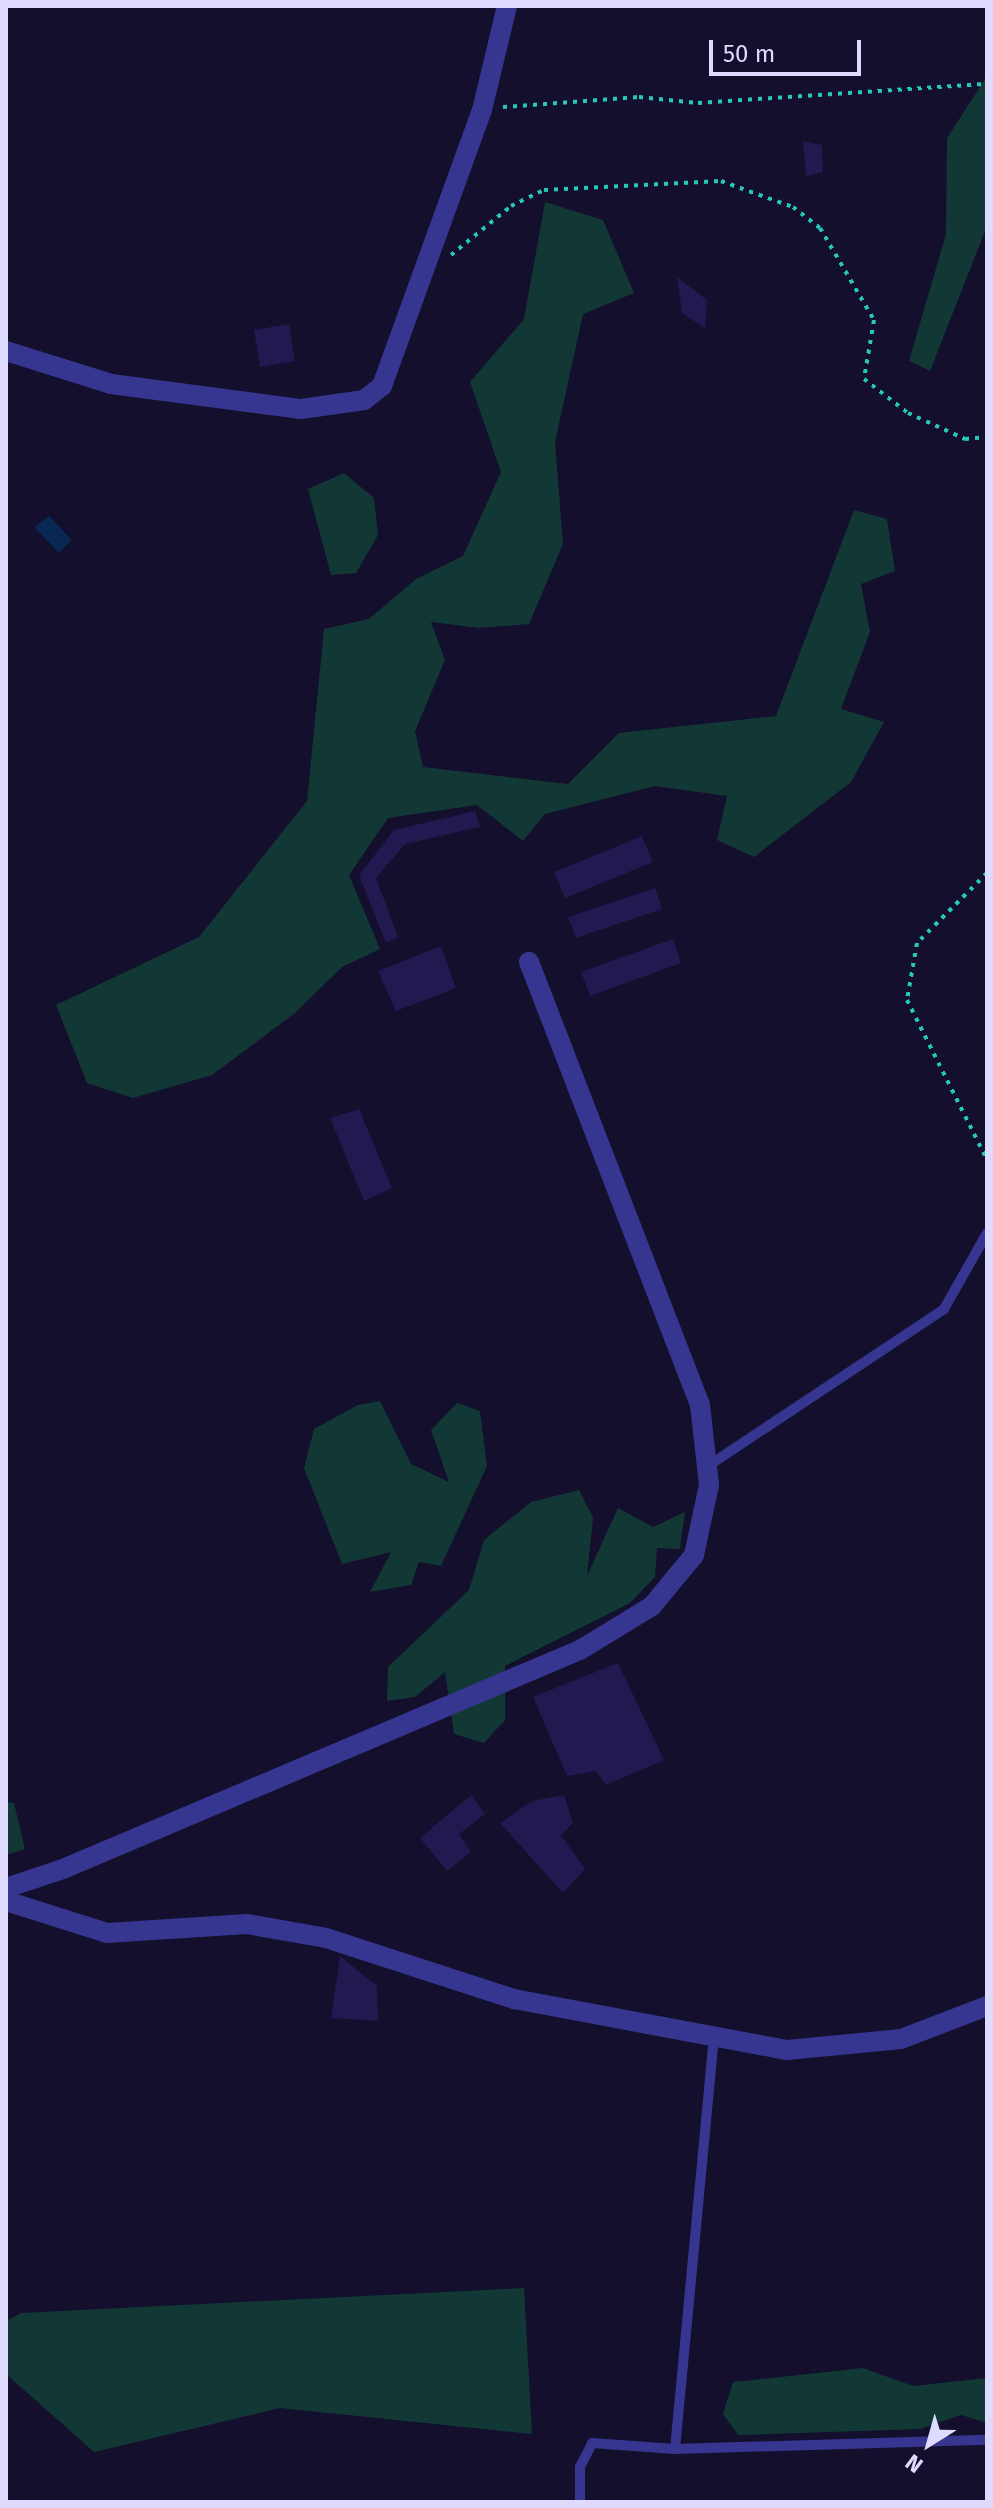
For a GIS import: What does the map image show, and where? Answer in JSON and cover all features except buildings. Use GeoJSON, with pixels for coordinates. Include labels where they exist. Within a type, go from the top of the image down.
{"type":"FeatureCollection","features":[{"type":"Feature","properties":{"kind":"street"},"geometry":{"type":"LineString","coordinates":[[6,351],[111,384],[301,409],[364,400],[382,386],[482,110],[507,6]]}},
{"type":"Feature","properties":{"kind":"street"},"geometry":{"type":"LineString","coordinates":[[6,1888],[63,1869],[592,1643],[652,1606],[694,1555],[707,1508],[708,1466],[700,1405],[529,962]]}},
{"type":"Feature","properties":{"kind":"street"},"geometry":{"type":"LineString","coordinates":[[6,1901],[107,1933],[247,1924],[326,1938],[514,1999],[714,2040],[787,2050],[849,2049],[901,2039],[987,2006]]}},
{"type":"Feature","properties":{"kind":"lane"},"geometry":{"type":"LineString","coordinates":[[708,1466],[944,1309],[987,1233]]}},
{"type":"Feature","properties":{"kind":"lane"},"geometry":{"type":"LineString","coordinates":[[675,2449],[714,2040]]}},
{"type":"Feature","properties":{"kind":"lane"},"geometry":{"type":"LineString","coordinates":[[580,2502],[580,2467],[592,2443],[675,2449],[987,2440]]}},
{"type":"Feature","properties":{"kind":"path"},"geometry":{"type":"LineString","coordinates":[[482,110],[557,99],[639,97],[698,103],[987,84]]}},
{"type":"Feature","properties":{"kind":"path"},"geometry":{"type":"LineString","coordinates":[[419,280],[511,206],[544,190],[721,181],[793,207],[820,228],[874,320],[864,379],[908,413],[965,439],[987,437]]}},
{"type":"Feature","properties":{"kind":"path"},"geometry":{"type":"LineString","coordinates":[[987,873],[917,943],[907,1000],[987,1160]]}},
{"type":"Feature","properties":{"kind":"green space"},"geometry":{"type":"Polygon","coordinates":[[[987,76],[987,226],[930,371],[909,361],[946,234],[947,138],[987,76]]]}},
{"type":"Feature","properties":{"kind":"green space"},"geometry":{"type":"Polygon","coordinates":[[[545,202],[603,220],[634,293],[583,314],[555,442],[563,544],[529,624],[479,628],[431,622],[445,660],[415,731],[423,767],[568,784],[619,733],[776,716],[854,510],[887,519],[895,571],[861,584],[870,632],[841,709],[884,722],[851,782],[754,857],[717,840],[727,796],[655,786],[545,814],[523,841],[477,805],[388,818],[349,875],[380,949],[342,967],[295,1013],[212,1075],[133,1098],[87,1083],[56,1005],[199,937],[307,801],[324,629],[369,619],[416,579],[463,556],[501,472],[470,382],[524,319],[545,202]]]}},
{"type":"Feature","properties":{"kind":"green space"},"geometry":{"type":"Polygon","coordinates":[[[344,473],[374,498],[378,535],[356,573],[331,575],[308,489],[344,473]]]}},
{"type":"Feature","properties":{"kind":"green space"},"geometry":{"type":"Polygon","coordinates":[[[380,1401],[411,1464],[449,1482],[431,1430],[457,1403],[480,1411],[487,1466],[441,1566],[419,1562],[411,1585],[370,1592],[391,1552],[342,1564],[304,1468],[314,1429],[358,1405],[380,1401]]]}},
{"type":"Feature","properties":{"kind":"green space"},"geometry":{"type":"Polygon","coordinates":[[[579,1490],[593,1518],[587,1576],[618,1508],[653,1527],[685,1512],[680,1549],[657,1548],[655,1577],[630,1603],[505,1666],[505,1720],[484,1743],[454,1734],[445,1672],[415,1697],[387,1701],[388,1667],[469,1590],[484,1540],[531,1502],[579,1490]]]}},
{"type":"Feature","properties":{"kind":"green space"},"geometry":{"type":"Polygon","coordinates":[[[6,1802],[14,1803],[25,1849],[6,1855],[6,1802]]]}},
{"type":"Feature","properties":{"kind":"green space"},"geometry":{"type":"Polygon","coordinates":[[[524,2288],[532,2434],[280,2408],[94,2452],[6,2374],[6,2321],[21,2313],[524,2288]]]}},
{"type":"Feature","properties":{"kind":"green space"},"geometry":{"type":"Polygon","coordinates":[[[863,2368],[913,2386],[987,2378],[987,2423],[961,2415],[920,2429],[738,2435],[723,2414],[733,2382],[863,2368]]]}},
{"type":"Feature","properties":{"kind":"water"},"geometry":{"type":"Polygon","coordinates":[[[49,516],[72,540],[59,553],[34,527],[49,516]]]}}]}
